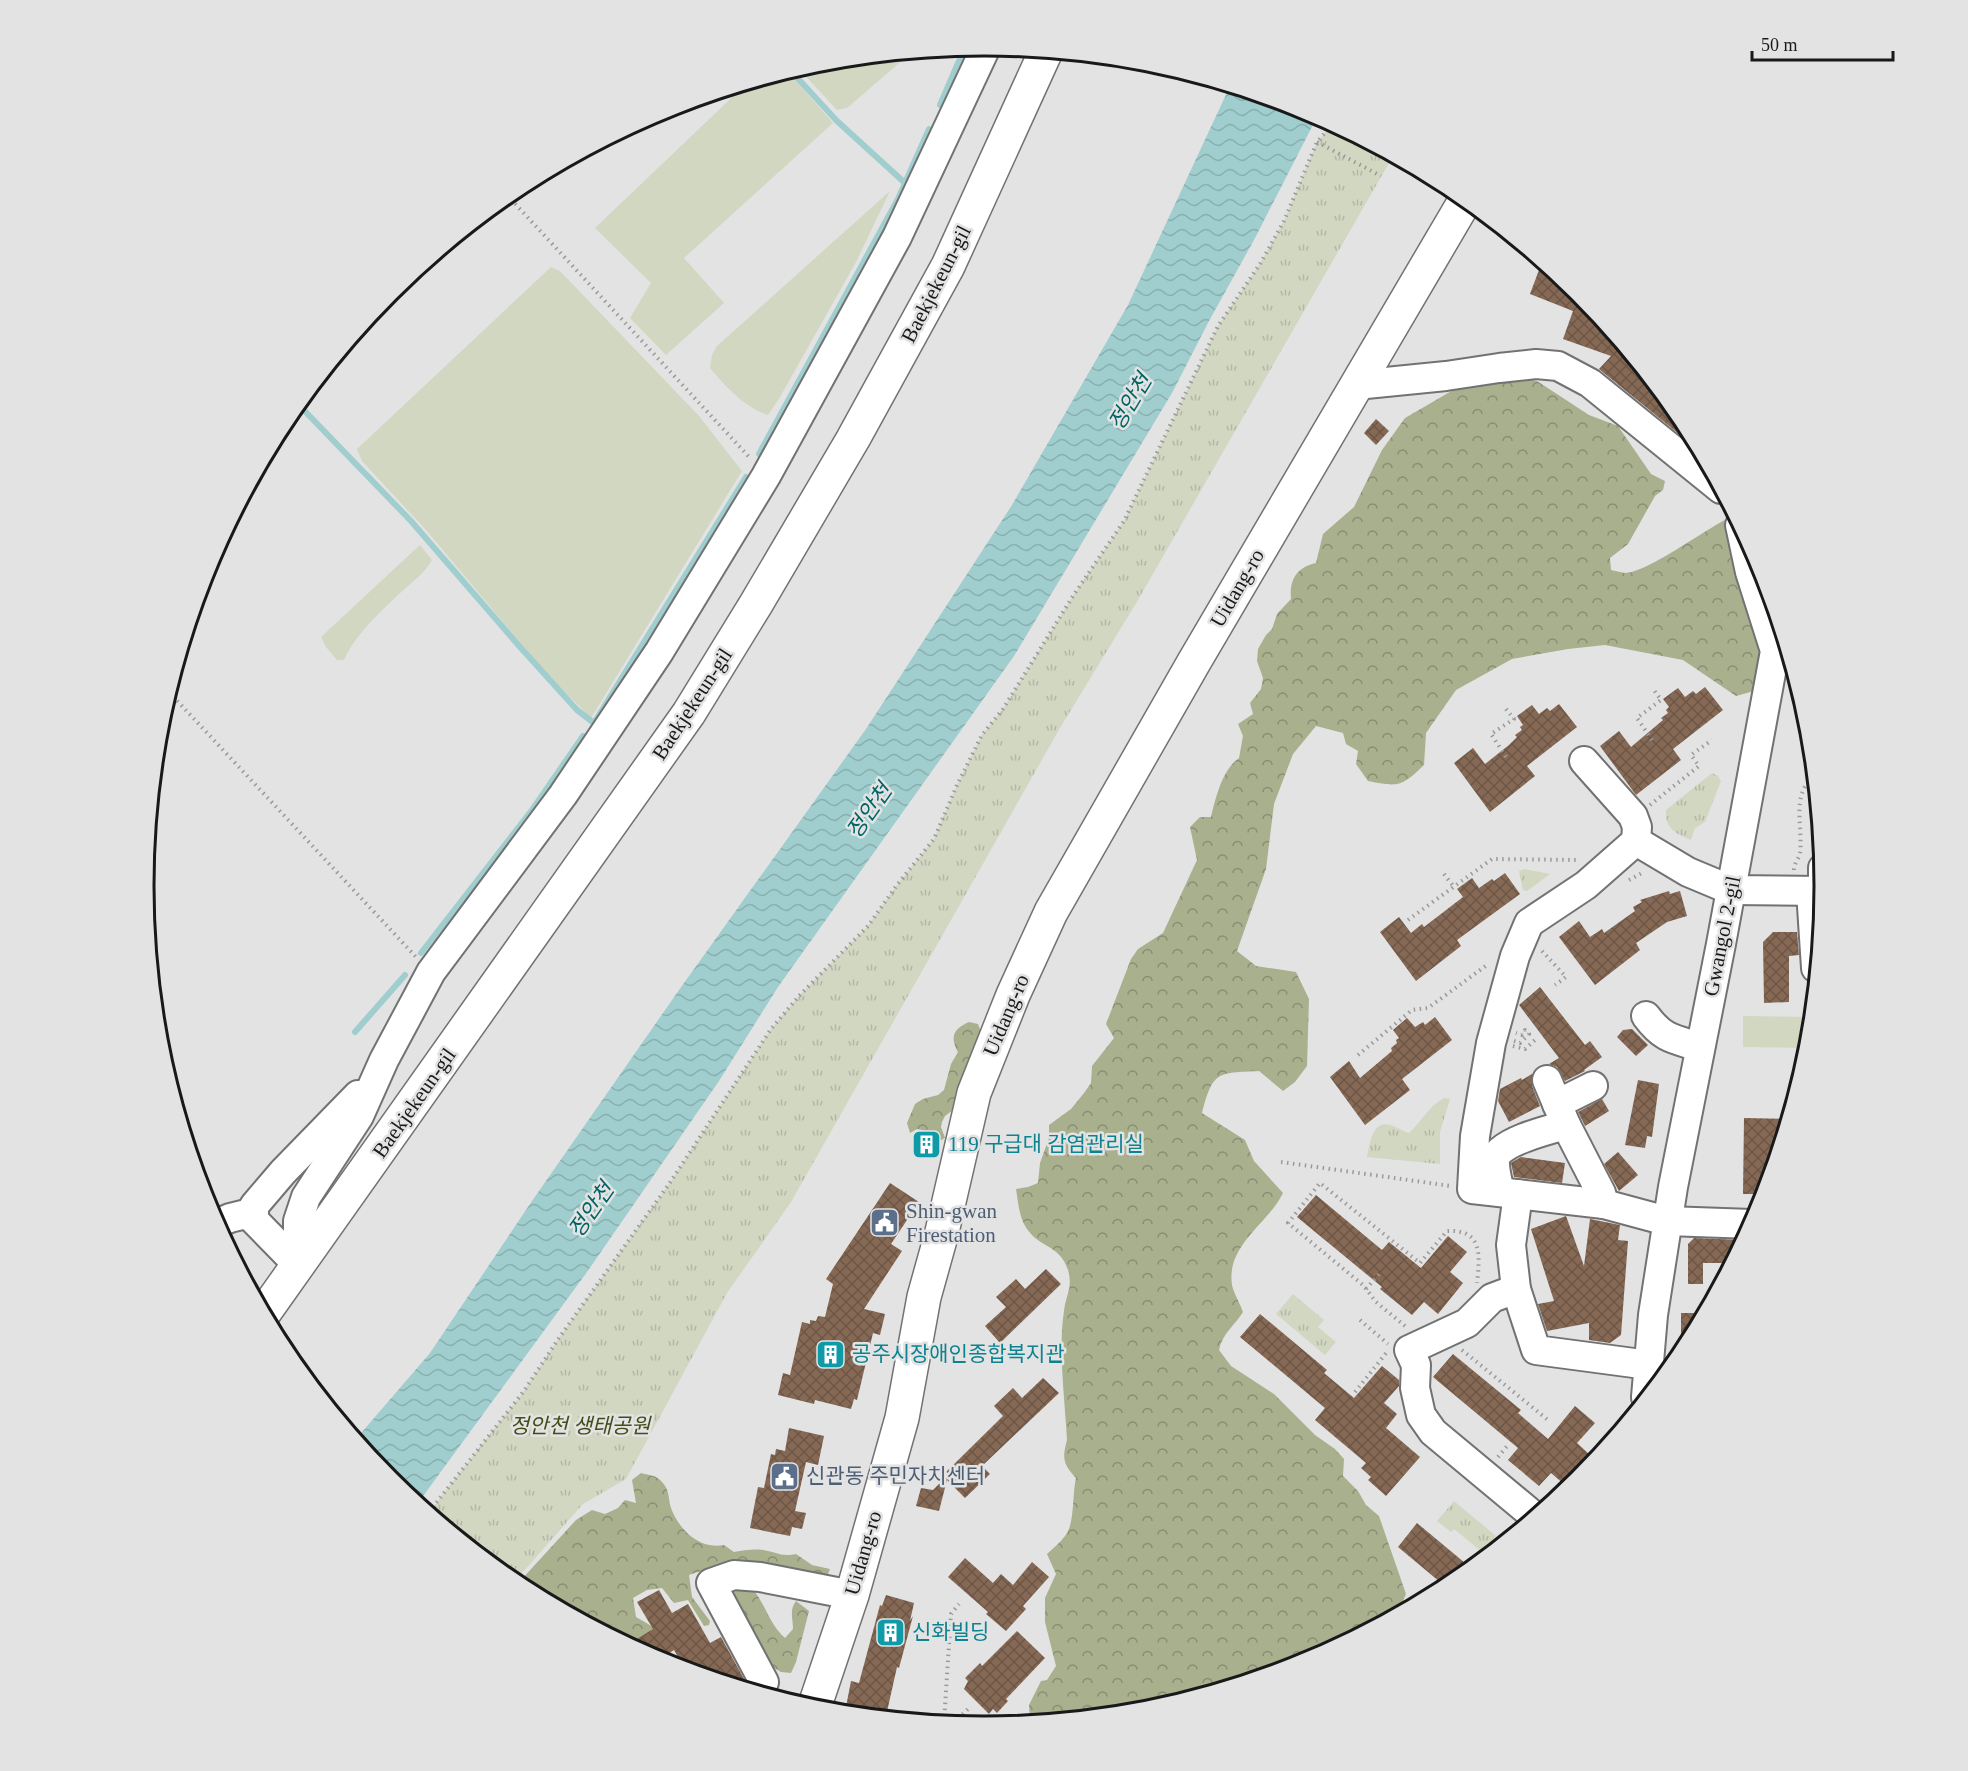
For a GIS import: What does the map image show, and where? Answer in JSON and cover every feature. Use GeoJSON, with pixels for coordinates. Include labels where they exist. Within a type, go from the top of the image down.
{"type":"FeatureCollection","features":[{"type":"Feature","properties":{"kind":"main road","name":"Baekjekeun-gil"},"geometry":{"type":"LineString","coordinates":[[269,1306],[689,713],[853,439],[948,266],[1043,58]]}},
{"type":"Feature","properties":{"kind":"main road","name":"Uidang-ro"},"geometry":{"type":"LineString","coordinates":[[817,1699],[852,1595],[902,1418],[924,1297],[941,1236],[974,1094],[1013,995],[1052,912],[1194,662],[1461,207]]}},
{"type":"Feature","properties":{"kind":"street"},"geometry":{"type":"LineString","coordinates":[[298,1265],[298,1221],[306,1197],[359,1116],[384,1060],[430,972],[563,795],[659,652],[766,476],[897,237],[982,56]]}},
{"type":"Feature","properties":{"kind":"street"},"geometry":{"type":"LineString","coordinates":[[1356,385],[1536,364],[1558,366],[1590,383],[1706,477]]}},
{"type":"Feature","properties":{"kind":"street","name":"Gwangol 2-gil"},"geometry":{"type":"LineString","coordinates":[[1654,1373],[1653,1316],[1667,1221],[1775,651],[1748,561]]}},
{"type":"Feature","properties":{"kind":"street"},"geometry":{"type":"LineString","coordinates":[[1584,761],[1633,816],[1637,827],[1636,841],[1586,885],[1529,923],[1515,956],[1491,1043],[1475,1136],[1472,1190],[1604,1203],[1667,1221],[1742,1224]]}},
{"type":"Feature","properties":{"kind":"street"},"geometry":{"type":"LineString","coordinates":[[1636,841],[1689,872],[1731,890],[1778,890],[1814,880]]}},
{"type":"Feature","properties":{"kind":"street"},"geometry":{"type":"LineString","coordinates":[[1646,1016],[1657,1031],[1669,1038],[1700,1047]]}},
{"type":"Feature","properties":{"kind":"street"},"geometry":{"type":"LineString","coordinates":[[298,1265],[253,1220],[254,1206],[353,1102],[384,1060]]}},
{"type":"Feature","properties":{"kind":"street"},"geometry":{"type":"LineString","coordinates":[[1593,1086],[1557,1103],[1530,1136],[1500,1150],[1495,1158],[1509,1193],[1516,1289],[1536,1350],[1654,1373]]}},
{"type":"Feature","properties":{"kind":"street"},"geometry":{"type":"LineString","coordinates":[[1557,1103],[1601,1192],[1604,1203]]}},
{"type":"Feature","properties":{"kind":"street"},"geometry":{"type":"LineString","coordinates":[[225,1220],[254,1212]]}},
{"type":"Feature","properties":{"kind":"street"},"geometry":{"type":"LineString","coordinates":[[1516,1289],[1492,1298],[1467,1323],[1409,1350],[1416,1365],[1415,1388],[1421,1416],[1433,1432],[1529,1512]]}},
{"type":"Feature","properties":{"kind":"street"},"geometry":{"type":"LineString","coordinates":[[764,1682],[711,1583],[734,1575],[760,1577],[852,1595]]}},
{"type":"Feature","properties":{"kind":"path"},"geometry":{"type":"LineString","coordinates":[[433,1507],[524,1391],[669,1184],[771,1029],[799,996],[868,926],[934,839],[982,735],[1003,709],[1073,596],[1124,521],[1218,326],[1260,264],[1284,221],[1317,142],[1327,130]]}},
{"type":"Feature","properties":{"kind":"path"},"geometry":{"type":"LineString","coordinates":[[1317,142],[1381,176]]}},
{"type":"Feature","properties":{"kind":"path"},"geometry":{"type":"LineString","coordinates":[[513,202],[766,476]]}},
{"type":"Feature","properties":{"kind":"path"},"geometry":{"type":"LineString","coordinates":[[1652,741],[1637,718],[1661,700],[1654,690]]}},
{"type":"Feature","properties":{"kind":"path"},"geometry":{"type":"LineString","coordinates":[[176,699],[430,972]]}},
{"type":"Feature","properties":{"kind":"path"},"geometry":{"type":"LineString","coordinates":[[1506,709],[1514,719],[1491,734],[1508,760]]}},
{"type":"Feature","properties":{"kind":"path"},"geometry":{"type":"LineString","coordinates":[[1643,811],[1699,766],[1691,755],[1712,741]]}},
{"type":"Feature","properties":{"kind":"path"},"geometry":{"type":"LineString","coordinates":[[1778,890],[1778,880],[1794,880],[1794,864],[1800,856],[1800,797],[1808,783]]}},
{"type":"Feature","properties":{"kind":"path"},"geometry":{"type":"LineString","coordinates":[[1408,920],[1492,859],[1581,860],[1572,867]]}},
{"type":"Feature","properties":{"kind":"path"},"geometry":{"type":"LineString","coordinates":[[1623,883],[1650,870]]}},
{"type":"Feature","properties":{"kind":"path"},"geometry":{"type":"LineString","coordinates":[[1444,874],[1454,887]]}},
{"type":"Feature","properties":{"kind":"path"},"geometry":{"type":"LineString","coordinates":[[1358,1055],[1412,1010],[1428,1008],[1494,960]]}},
{"type":"Feature","properties":{"kind":"path"},"geometry":{"type":"LineString","coordinates":[[1503,1044],[1525,1049],[1536,1039]]}},
{"type":"Feature","properties":{"kind":"path"},"geometry":{"type":"LineString","coordinates":[[1281,1162],[1472,1190]]}},
{"type":"Feature","properties":{"kind":"path"},"geometry":{"type":"LineString","coordinates":[[1410,1330],[1288,1223],[1320,1183],[1420,1263],[1447,1231],[1456,1230],[1467,1234],[1476,1242],[1479,1250],[1476,1286]]}},
{"type":"Feature","properties":{"kind":"path"},"geometry":{"type":"LineString","coordinates":[[1366,1290],[1381,1272]]}},
{"type":"Feature","properties":{"kind":"path"},"geometry":{"type":"LineString","coordinates":[[1360,1320],[1391,1347]]}},
{"type":"Feature","properties":{"kind":"path"},"geometry":{"type":"LineString","coordinates":[[1455,1344],[1548,1420]]}},
{"type":"Feature","properties":{"kind":"path"},"geometry":{"type":"LineString","coordinates":[[1355,1392],[1378,1363]]}},
{"type":"Feature","properties":{"kind":"path"},"geometry":{"type":"LineString","coordinates":[[1491,1464],[1508,1444]]}},
{"type":"Feature","properties":{"kind":"path"},"geometry":{"type":"LineString","coordinates":[[944,1715],[951,1614],[958,1604]]}},
{"type":"Feature","properties":{"kind":"path"},"geometry":{"type":"LineString","coordinates":[[962,1715],[970,1707]]}},
{"type":"Feature","properties":{"kind":"green space"},"geometry":{"type":"Polygon","coordinates":[[[903,60],[847,108],[837,110],[805,75],[903,60]]]}},
{"type":"Feature","properties":{"kind":"green space"},"geometry":{"type":"Polygon","coordinates":[[[793,78],[833,123],[684,258],[724,303],[666,355],[630,318],[651,283],[595,228],[735,94],[793,78]]]}},
{"type":"Feature","properties":{"kind":"green space","name":"정안천 생태공원"},"geometry":{"type":"Polygon","coordinates":[[[1327,130],[1390,162],[1138,600],[1060,728],[791,1202],[727,1293],[626,1479],[583,1504],[521,1574],[433,1507],[524,1391],[669,1184],[771,1029],[799,996],[868,926],[934,839],[982,735],[1003,709],[1073,596],[1124,521],[1218,326],[1260,264],[1284,221],[1317,142],[1327,130]]]}},
{"type":"Feature","properties":{"kind":"green space"},"geometry":{"type":"Polygon","coordinates":[[[890,191],[856,262],[768,415],[743,402],[710,368],[712,355],[717,346],[890,191]]]}},
{"type":"Feature","properties":{"kind":"green space"},"geometry":{"type":"Polygon","coordinates":[[[551,267],[560,271],[699,416],[742,471],[591,718],[544,671],[426,530],[362,461],[357,449],[551,267]]]}},
{"type":"Feature","properties":{"kind":"green space"},"geometry":{"type":"Polygon","coordinates":[[[1518,376],[1537,381],[1589,415],[1618,426],[1651,474],[1665,481],[1663,490],[1655,496],[1628,544],[1610,558],[1611,570],[1625,573],[1647,566],[1728,518],[1767,658],[1754,691],[1736,696],[1683,660],[1605,645],[1512,659],[1456,690],[1426,733],[1424,765],[1410,778],[1399,784],[1368,781],[1356,764],[1358,751],[1346,744],[1343,733],[1316,726],[1293,754],[1274,804],[1266,869],[1237,951],[1256,966],[1296,972],[1309,999],[1307,1066],[1295,1082],[1283,1091],[1259,1071],[1225,1074],[1214,1082],[1206,1099],[1202,1113],[1245,1140],[1254,1161],[1283,1193],[1235,1258],[1232,1285],[1243,1312],[1226,1334],[1219,1350],[1231,1366],[1274,1394],[1315,1435],[1335,1449],[1344,1459],[1343,1476],[1358,1491],[1366,1505],[1379,1516],[1406,1594],[1403,1602],[1351,1630],[1251,1671],[1146,1700],[1030,1714],[1029,1705],[1041,1681],[1047,1680],[1056,1666],[1045,1622],[1045,1598],[1056,1574],[1047,1554],[1068,1531],[1072,1517],[1076,1478],[1068,1469],[1064,1456],[1067,1440],[1062,1375],[1062,1326],[1069,1286],[1068,1270],[1060,1256],[1032,1235],[1024,1225],[1016,1189],[1038,1183],[1040,1163],[1049,1138],[1049,1125],[1071,1109],[1091,1083],[1092,1066],[1114,1038],[1106,1024],[1131,959],[1138,949],[1163,933],[1197,860],[1190,827],[1200,817],[1211,817],[1224,777],[1228,769],[1239,758],[1243,736],[1238,724],[1253,714],[1250,703],[1261,689],[1263,678],[1257,661],[1258,649],[1272,629],[1277,614],[1291,599],[1293,580],[1299,571],[1316,563],[1323,534],[1354,507],[1382,450],[1405,418],[1467,382],[1518,376]]]}},
{"type":"Feature","properties":{"kind":"green space"},"geometry":{"type":"Polygon","coordinates":[[[420,545],[432,560],[429,565],[368,625],[354,642],[344,660],[337,660],[321,637],[420,545]]]}},
{"type":"Feature","properties":{"kind":"green space"},"geometry":{"type":"Polygon","coordinates":[[[1712,773],[1721,781],[1705,822],[1695,828],[1691,840],[1672,830],[1667,822],[1666,810],[1712,773]]]}},
{"type":"Feature","properties":{"kind":"green space"},"geometry":{"type":"Polygon","coordinates":[[[1524,869],[1550,874],[1527,891],[1523,890],[1519,871],[1524,869]]]}},
{"type":"Feature","properties":{"kind":"green space"},"geometry":{"type":"Polygon","coordinates":[[[1743,1016],[1803,1017],[1798,1048],[1743,1047],[1743,1016]]]}},
{"type":"Feature","properties":{"kind":"green space"},"geometry":{"type":"Polygon","coordinates":[[[969,1022],[978,1024],[981,1032],[957,1107],[945,1116],[942,1122],[941,1127],[945,1138],[941,1140],[917,1129],[910,1133],[907,1123],[915,1104],[938,1095],[944,1090],[951,1064],[958,1052],[954,1034],[969,1022]]]}},
{"type":"Feature","properties":{"kind":"green space"},"geometry":{"type":"Polygon","coordinates":[[[1444,1098],[1450,1099],[1440,1132],[1440,1164],[1367,1157],[1373,1134],[1379,1126],[1390,1125],[1409,1133],[1429,1110],[1444,1098]]]}},
{"type":"Feature","properties":{"kind":"green space"},"geometry":{"type":"Polygon","coordinates":[[[1293,1294],[1324,1320],[1318,1327],[1336,1342],[1325,1355],[1276,1314],[1293,1294]]]}},
{"type":"Feature","properties":{"kind":"green space"},"geometry":{"type":"Polygon","coordinates":[[[641,1473],[660,1480],[666,1488],[671,1508],[679,1524],[691,1537],[699,1541],[715,1546],[724,1545],[734,1552],[760,1550],[782,1555],[796,1554],[812,1565],[830,1569],[828,1574],[816,1575],[784,1567],[756,1564],[733,1565],[689,1575],[692,1597],[710,1621],[709,1625],[704,1626],[688,1600],[674,1603],[662,1588],[647,1590],[633,1598],[636,1617],[655,1628],[670,1653],[617,1630],[524,1577],[576,1520],[592,1510],[605,1514],[618,1508],[625,1500],[636,1503],[632,1480],[641,1473]]]}},
{"type":"Feature","properties":{"kind":"green space"},"geometry":{"type":"Polygon","coordinates":[[[1454,1501],[1496,1536],[1480,1550],[1454,1529],[1451,1532],[1437,1521],[1454,1501]]]}},
{"type":"Feature","properties":{"kind":"green space"},"geometry":{"type":"Polygon","coordinates":[[[749,1586],[759,1597],[774,1626],[785,1638],[793,1629],[792,1611],[796,1601],[809,1611],[791,1673],[781,1672],[769,1665],[762,1647],[753,1639],[728,1587],[749,1586]]]}},
{"type":"Feature","properties":{"kind":"water","name":"정안천"},"geometry":{"type":"Polygon","coordinates":[[[1227,93],[1313,124],[1172,393],[1014,656],[778,987],[719,1081],[587,1272],[423,1496],[361,1434],[430,1353],[532,1201],[679,990],[866,729],[1012,505],[1128,305],[1227,93]]]}},
{"type":"Feature","properties":{"kind":"building"},"geometry":{"type":"Polygon","coordinates":[[[1539,269],[1608,338],[1642,380],[1681,436],[1599,369],[1611,356],[1563,339],[1573,311],[1530,294],[1539,269]]]}},
{"type":"Feature","properties":{"kind":"building"},"geometry":{"type":"Polygon","coordinates":[[[1376,419],[1389,431],[1376,445],[1364,433],[1376,419]]]}},
{"type":"Feature","properties":{"kind":"building"},"geometry":{"type":"Polygon","coordinates":[[[1705,687],[1723,710],[1673,749],[1681,760],[1636,795],[1600,746],[1619,731],[1631,747],[1668,713],[1666,710],[1669,707],[1663,699],[1678,688],[1685,697],[1693,691],[1696,694],[1705,687]]]}},
{"type":"Feature","properties":{"kind":"building"},"geometry":{"type":"Polygon","coordinates":[[[1559,704],[1577,727],[1527,766],[1535,776],[1490,812],[1454,763],[1473,748],[1485,764],[1509,745],[1517,737],[1515,735],[1522,730],[1520,727],[1523,725],[1517,716],[1532,705],[1539,714],[1547,708],[1550,711],[1559,704]]]}},
{"type":"Feature","properties":{"kind":"building"},"geometry":{"type":"Polygon","coordinates":[[[1505,873],[1520,894],[1457,940],[1461,946],[1416,981],[1380,932],[1399,917],[1411,933],[1422,924],[1424,927],[1463,897],[1457,889],[1472,878],[1479,888],[1505,873]]]}},
{"type":"Feature","properties":{"kind":"building"},"geometry":{"type":"Polygon","coordinates":[[[1669,891],[1670,894],[1680,891],[1687,916],[1667,922],[1636,943],[1640,950],[1595,985],[1559,937],[1579,921],[1590,937],[1602,929],[1604,933],[1635,911],[1633,907],[1642,902],[1640,900],[1669,891]]]}},
{"type":"Feature","properties":{"kind":"building"},"geometry":{"type":"Polygon","coordinates":[[[1773,932],[1797,932],[1799,955],[1789,956],[1789,1002],[1764,1003],[1763,942],[1773,932]]]}},
{"type":"Feature","properties":{"kind":"building"},"geometry":{"type":"Polygon","coordinates":[[[1540,987],[1585,1045],[1590,1041],[1602,1057],[1585,1071],[1565,1081],[1557,1067],[1549,1064],[1559,1058],[1519,1005],[1540,987]]]}},
{"type":"Feature","properties":{"kind":"building"},"geometry":{"type":"Polygon","coordinates":[[[1435,1017],[1452,1040],[1402,1079],[1410,1090],[1365,1125],[1330,1077],[1349,1061],[1360,1078],[1392,1051],[1391,1048],[1399,1038],[1393,1030],[1407,1018],[1415,1027],[1423,1022],[1425,1025],[1435,1017]]]}},
{"type":"Feature","properties":{"kind":"building"},"geometry":{"type":"Polygon","coordinates":[[[1632,1029],[1648,1045],[1636,1056],[1617,1037],[1623,1030],[1632,1029]]]}},
{"type":"Feature","properties":{"kind":"building"},"geometry":{"type":"Polygon","coordinates":[[[1532,1074],[1532,1086],[1540,1106],[1509,1122],[1498,1101],[1500,1089],[1532,1074]]]}},
{"type":"Feature","properties":{"kind":"building"},"geometry":{"type":"Polygon","coordinates":[[[1638,1080],[1659,1084],[1652,1137],[1647,1136],[1645,1148],[1625,1145],[1638,1080]]]}},
{"type":"Feature","properties":{"kind":"building"},"geometry":{"type":"Polygon","coordinates":[[[1602,1099],[1609,1111],[1585,1126],[1578,1112],[1602,1099]]]}},
{"type":"Feature","properties":{"kind":"building"},"geometry":{"type":"Polygon","coordinates":[[[1744,1118],[1780,1119],[1754,1194],[1743,1194],[1744,1118]]]}},
{"type":"Feature","properties":{"kind":"building"},"geometry":{"type":"Polygon","coordinates":[[[1618,1152],[1638,1175],[1619,1191],[1604,1164],[1618,1152]]]}},
{"type":"Feature","properties":{"kind":"building"},"geometry":{"type":"Polygon","coordinates":[[[1521,1157],[1565,1163],[1562,1183],[1514,1177],[1511,1163],[1521,1157]]]}},
{"type":"Feature","properties":{"kind":"building"},"geometry":{"type":"Polygon","coordinates":[[[890,1183],[919,1202],[891,1244],[902,1251],[864,1309],[885,1314],[880,1335],[873,1333],[857,1400],[854,1399],[851,1409],[815,1400],[814,1404],[778,1395],[783,1373],[790,1375],[802,1322],[810,1324],[810,1320],[816,1321],[818,1316],[825,1317],[833,1284],[826,1279],[890,1183]]]}},
{"type":"Feature","properties":{"kind":"building"},"geometry":{"type":"Polygon","coordinates":[[[1316,1195],[1382,1250],[1389,1242],[1421,1268],[1448,1236],[1467,1252],[1450,1272],[1463,1283],[1438,1314],[1424,1302],[1412,1315],[1380,1289],[1382,1287],[1297,1217],[1316,1195]]]}},
{"type":"Feature","properties":{"kind":"building"},"geometry":{"type":"Polygon","coordinates":[[[1566,1216],[1584,1266],[1590,1219],[1620,1225],[1618,1240],[1628,1241],[1621,1335],[1610,1343],[1589,1340],[1589,1323],[1547,1331],[1538,1304],[1554,1301],[1531,1229],[1566,1216]]]}},
{"type":"Feature","properties":{"kind":"building"},"geometry":{"type":"Polygon","coordinates":[[[1694,1238],[1734,1240],[1723,1263],[1703,1263],[1703,1284],[1688,1284],[1688,1244],[1694,1238]]]}},
{"type":"Feature","properties":{"kind":"building"},"geometry":{"type":"Polygon","coordinates":[[[1046,1269],[1061,1284],[1000,1343],[985,1326],[1006,1307],[996,1297],[1016,1279],[1025,1289],[1046,1269]]]}},
{"type":"Feature","properties":{"kind":"building"},"geometry":{"type":"Polygon","coordinates":[[[1681,1313],[1695,1313],[1681,1336],[1681,1313]]]}},
{"type":"Feature","properties":{"kind":"building"},"geometry":{"type":"Polygon","coordinates":[[[1260,1314],[1327,1370],[1324,1373],[1354,1398],[1382,1366],[1399,1380],[1399,1386],[1384,1403],[1397,1414],[1386,1428],[1420,1457],[1386,1496],[1368,1480],[1371,1477],[1361,1468],[1366,1463],[1315,1420],[1325,1408],[1240,1337],[1260,1314]]]}},
{"type":"Feature","properties":{"kind":"building"},"geometry":{"type":"Polygon","coordinates":[[[1453,1354],[1521,1410],[1518,1413],[1548,1439],[1575,1406],[1595,1423],[1577,1443],[1588,1454],[1561,1482],[1551,1473],[1539,1486],[1508,1460],[1518,1448],[1433,1377],[1453,1354]]]}},
{"type":"Feature","properties":{"kind":"building"},"geometry":{"type":"Polygon","coordinates":[[[1043,1378],[1059,1393],[982,1466],[990,1474],[965,1498],[947,1480],[939,1511],[916,1506],[921,1488],[933,1490],[949,1474],[946,1472],[1003,1416],[994,1406],[1013,1388],[1022,1398],[1043,1378]]]}},
{"type":"Feature","properties":{"kind":"building","name":"신관동 주민자치센터"},"geometry":{"type":"Polygon","coordinates":[[[789,1428],[824,1436],[818,1465],[806,1462],[795,1511],[806,1513],[802,1529],[792,1527],[790,1536],[750,1528],[758,1487],[764,1488],[771,1454],[775,1455],[776,1449],[785,1451],[789,1428]]]}},
{"type":"Feature","properties":{"kind":"building"},"geometry":{"type":"Polygon","coordinates":[[[1417,1523],[1464,1562],[1438,1580],[1398,1547],[1417,1523]]]}},
{"type":"Feature","properties":{"kind":"building"},"geometry":{"type":"Polygon","coordinates":[[[965,1558],[993,1583],[1001,1574],[1013,1585],[1032,1562],[1049,1577],[1023,1606],[1026,1609],[1006,1631],[948,1577],[965,1558]]]}},
{"type":"Feature","properties":{"kind":"building"},"geometry":{"type":"Polygon","coordinates":[[[659,1590],[672,1613],[688,1604],[710,1643],[721,1637],[744,1679],[678,1656],[674,1650],[669,1653],[637,1639],[653,1629],[637,1602],[659,1590]]]}},
{"type":"Feature","properties":{"kind":"building"},"geometry":{"type":"Polygon","coordinates":[[[886,1595],[914,1603],[910,1621],[913,1616],[899,1668],[897,1667],[888,1709],[847,1704],[851,1681],[859,1683],[880,1605],[882,1606],[886,1595]]]}},
{"type":"Feature","properties":{"kind":"building"},"geometry":{"type":"Polygon","coordinates":[[[1017,1631],[1045,1658],[1006,1699],[1008,1701],[997,1713],[993,1709],[989,1714],[964,1689],[968,1681],[965,1678],[980,1663],[982,1666],[1017,1631]]]}},
{"type":"Feature","properties":{"kind":"waterway"},"geometry":{"type":"LineString","coordinates":[[940,105],[961,56]]}},
{"type":"Feature","properties":{"kind":"waterway"},"geometry":{"type":"LineString","coordinates":[[797,77],[837,121],[905,183]]}},
{"type":"Feature","properties":{"kind":"waterway"},"geometry":{"type":"LineString","coordinates":[[759,454],[898,199],[929,129]]}},
{"type":"Feature","properties":{"kind":"waterway"},"geometry":{"type":"LineString","coordinates":[[304,410],[411,521],[577,710],[594,723],[746,477]]}},
{"type":"Feature","properties":{"kind":"waterway"},"geometry":{"type":"LineString","coordinates":[[421,953],[532,810],[583,736]]}},
{"type":"Feature","properties":{"kind":"waterway"},"geometry":{"type":"LineString","coordinates":[[355,1032],[405,975]]}},
{"type":"Feature","properties":{"kind":"place","name":"119 구급대 감염관리실"},"geometry":{"type":"Point","coordinates":[927,1144]}},
{"type":"Feature","properties":{"kind":"place","name":"Shin-gwan Firestation"},"geometry":{"type":"Point","coordinates":[885,1223]}},
{"type":"Feature","properties":{"kind":"place","name":"공주시장애인종합복지관"},"geometry":{"type":"Point","coordinates":[831,1354]}},
{"type":"Feature","properties":{"kind":"place","name":"신관동 주민자치센터"},"geometry":{"type":"Point","coordinates":[785,1476]}},
{"type":"Feature","properties":{"kind":"place","name":"신화빌딩"},"geometry":{"type":"Point","coordinates":[891,1632]}}]}
